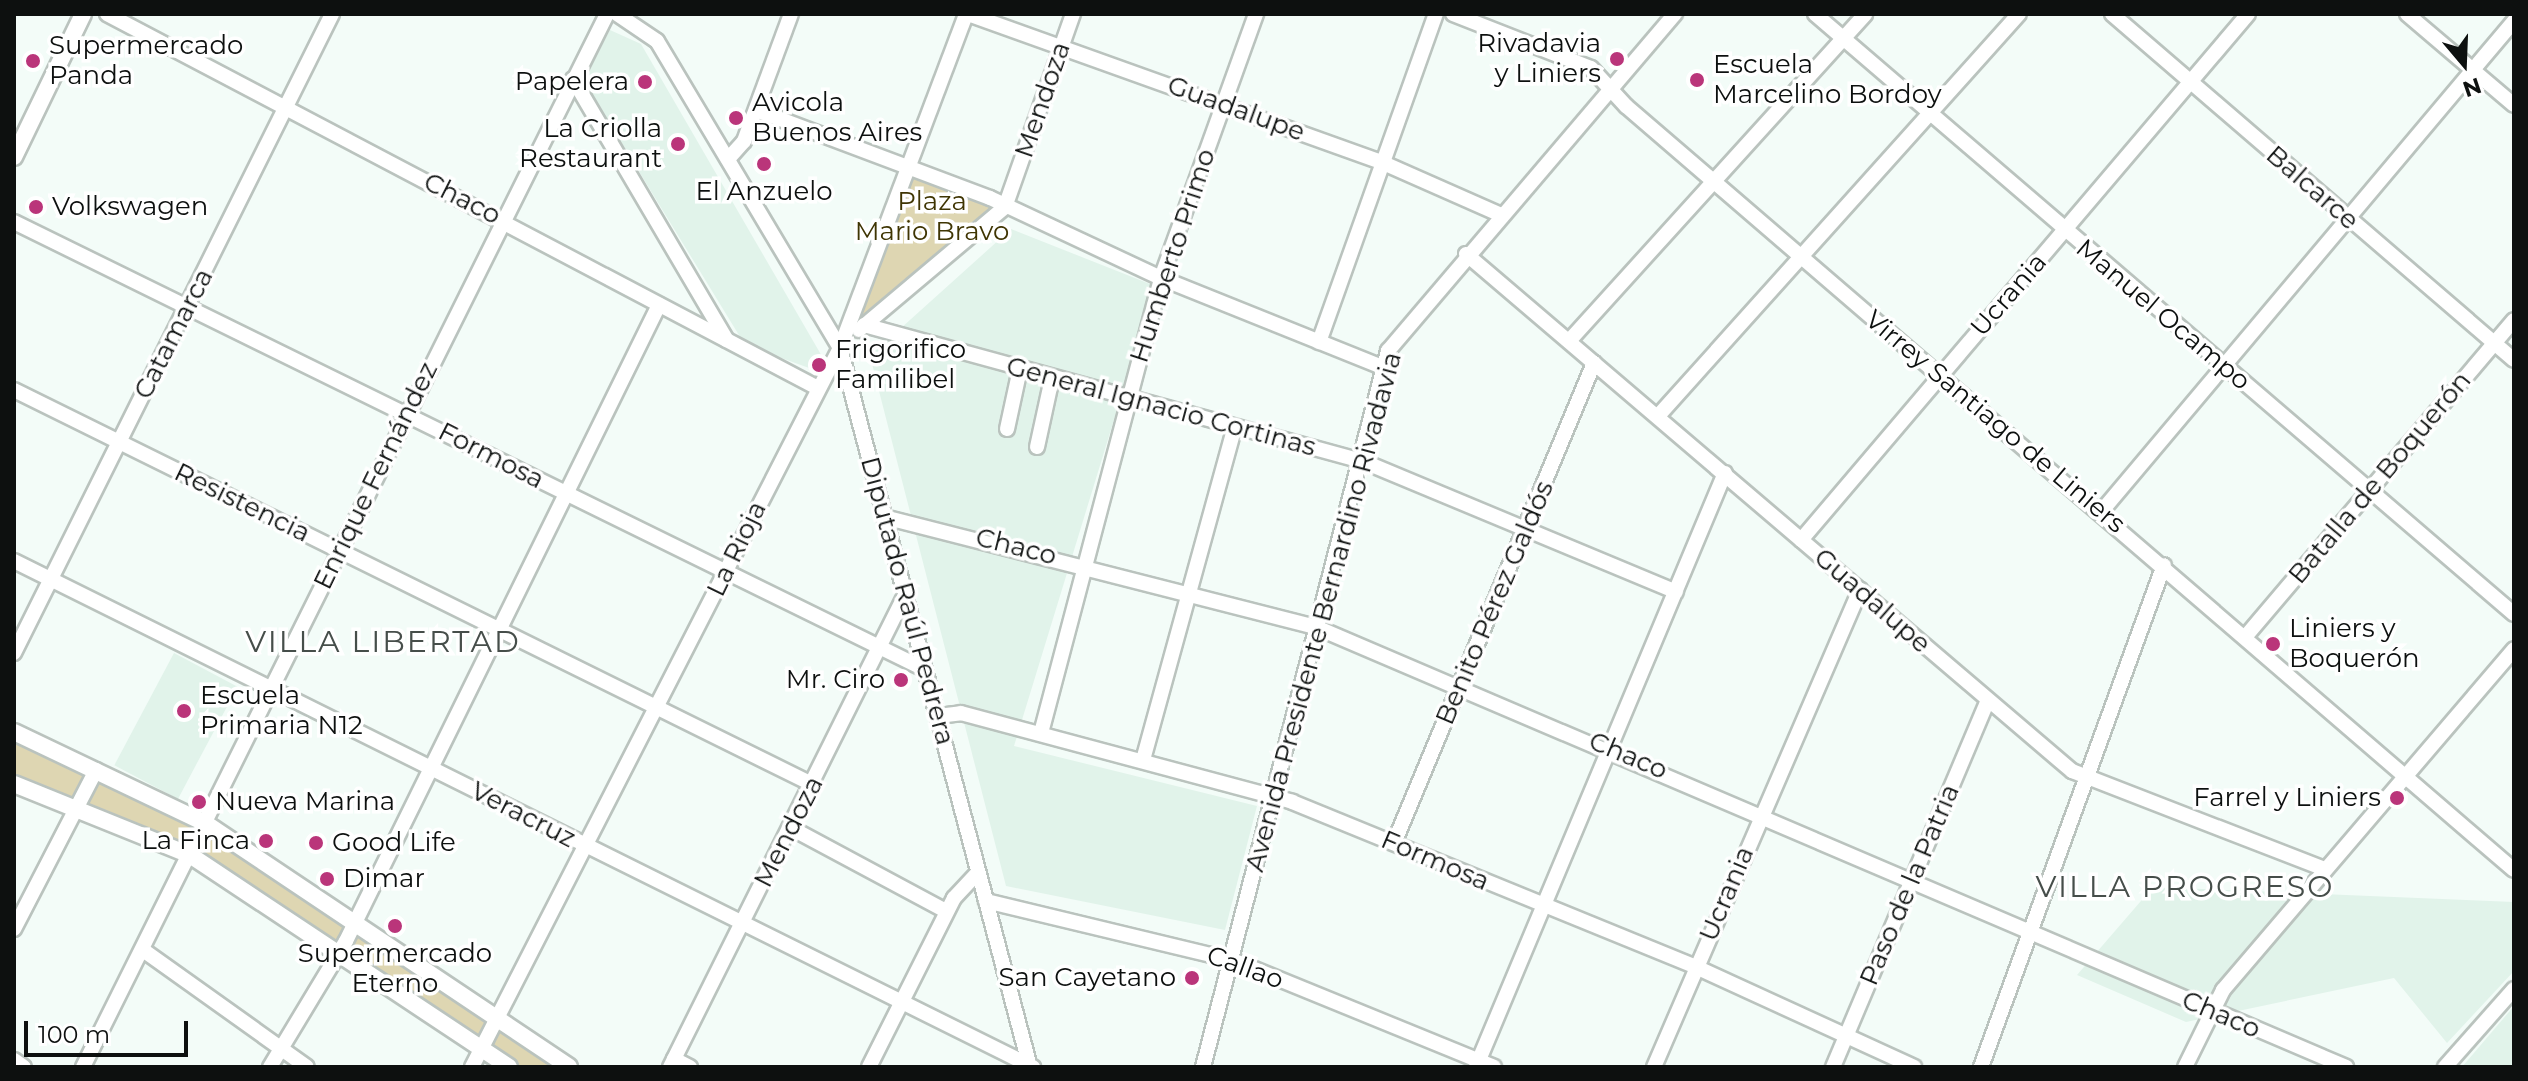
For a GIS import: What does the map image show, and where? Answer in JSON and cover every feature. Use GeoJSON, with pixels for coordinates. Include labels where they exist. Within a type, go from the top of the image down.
{"type":"FeatureCollection","features":[{"type":"Feature","properties":{"kind":"main road"},"geometry":{"type":"LineString","coordinates":[[14,157],[83,14]]}},
{"type":"Feature","properties":{"kind":"main road"},"geometry":{"type":"LineString","coordinates":[[14,732],[205,823],[569,1067]]}},
{"type":"Feature","properties":{"kind":"main road"},"geometry":{"type":"LineString","coordinates":[[14,784],[190,855],[509,1067]]}},
{"type":"Feature","properties":{"kind":"street","name":"Chaco"},"geometry":{"type":"LineString","coordinates":[[107,14],[816,387]]}},
{"type":"Feature","properties":{"kind":"street","name":"Catamarca"},"geometry":{"type":"LineString","coordinates":[[14,653],[332,14]]}},
{"type":"Feature","properties":{"kind":"street","name":"Enrique Fernández"},"geometry":{"type":"LineString","coordinates":[[83,1067],[607,14]]}},
{"type":"Feature","properties":{"kind":"street","name":"Diputado Raúl Pedrera"},"geometry":{"type":"LineString","coordinates":[[617,14],[657,41],[840,348],[1031,1066]]}},
{"type":"Feature","properties":{"kind":"street"},"geometry":{"type":"LineString","coordinates":[[728,159],[756,110],[791,14]]}},
{"type":"Feature","properties":{"kind":"street","name":"Guadalupe"},"geometry":{"type":"LineString","coordinates":[[967,14],[1381,162],[1499,214]]}},
{"type":"Feature","properties":{"kind":"street","name":"La Rioja"},"geometry":{"type":"LineString","coordinates":[[472,1067],[727,571],[816,387],[840,348],[967,14]]}},
{"type":"Feature","properties":{"kind":"street","name":"Mendoza"},"geometry":{"type":"LineString","coordinates":[[1005,207],[1073,14]]}},
{"type":"Feature","properties":{"kind":"street","name":"Humberto Primo"},"geometry":{"type":"LineString","coordinates":[[1041,733],[1161,278],[1256,14]]}},
{"type":"Feature","properties":{"kind":"street"},"geometry":{"type":"LineString","coordinates":[[1319,342],[1436,14]]}},
{"type":"Feature","properties":{"kind":"street","name":"Virrey Santiago de Liniers"},"geometry":{"type":"LineString","coordinates":[[1453,14],[1583,64],[1799,256],[2164,565],[2514,870]]}},
{"type":"Feature","properties":{"kind":"street","name":"Avenida Presidente Bernardino Rivadavia"},"geometry":{"type":"LineString","coordinates":[[1203,1067],[1362,461],[1382,367],[1393,342],[1608,86],[1675,14]]}},
{"type":"Feature","properties":{"kind":"street","name":"Manuel Ocampo"},"geometry":{"type":"LineString","coordinates":[[1815,14],[2064,232],[2514,614]]}},
{"type":"Feature","properties":{"kind":"street"},"geometry":{"type":"LineString","coordinates":[[1569,341],[1865,14]]}},
{"type":"Feature","properties":{"kind":"street"},"geometry":{"type":"LineString","coordinates":[[1658,416],[2019,14]]}},
{"type":"Feature","properties":{"kind":"street","name":"Balcarce"},"geometry":{"type":"LineString","coordinates":[[2112,14],[2514,360]]}},
{"type":"Feature","properties":{"kind":"street","name":"Ucrania"},"geometry":{"type":"LineString","coordinates":[[1801,540],[2248,14]]}},
{"type":"Feature","properties":{"kind":"street"},"geometry":{"type":"LineString","coordinates":[[2407,14],[2514,105]]}},
{"type":"Feature","properties":{"kind":"street"},"geometry":{"type":"LineString","coordinates":[[2101,512],[2514,21]]}},
{"type":"Feature","properties":{"kind":"street"},"geometry":{"type":"LineString","coordinates":[[573,79],[727,340]]}},
{"type":"Feature","properties":{"kind":"street"},"geometry":{"type":"LineString","coordinates":[[756,110],[910,166],[1161,278],[1382,367]]}},
{"type":"Feature","properties":{"kind":"street"},"geometry":{"type":"LineString","coordinates":[[840,348],[1005,207]]}},
{"type":"Feature","properties":{"kind":"street","name":"Formosa"},"geometry":{"type":"LineString","coordinates":[[14,222],[924,669]]}},
{"type":"Feature","properties":{"kind":"street","name":"Guadalupe"},"geometry":{"type":"LineString","coordinates":[[1466,254],[1725,473],[1987,702],[2087,780],[2325,869]]}},
{"type":"Feature","properties":{"kind":"street"},"geometry":{"type":"LineString","coordinates":[[270,1067],[339,954],[659,305]]}},
{"type":"Feature","properties":{"kind":"street","name":"Batalla de Boquerón"},"geometry":{"type":"LineString","coordinates":[[2246,636],[2514,320]]}},
{"type":"Feature","properties":{"kind":"street","name":"General Ignacio Cortinas"},"geometry":{"type":"LineString","coordinates":[[864,325],[1362,461],[1676,592]]}},
{"type":"Feature","properties":{"kind":"street","name":"Benito Pérez Galdós"},"geometry":{"type":"LineString","coordinates":[[1394,843],[1594,363]]}},
{"type":"Feature","properties":{"kind":"street"},"geometry":{"type":"LineString","coordinates":[[1007,429],[1020,369]]}},
{"type":"Feature","properties":{"kind":"street"},"geometry":{"type":"LineString","coordinates":[[1037,447],[1052,378]]}},
{"type":"Feature","properties":{"kind":"street","name":"Resistencia"},"geometry":{"type":"LineString","coordinates":[[14,390],[656,710],[814,785]]}},
{"type":"Feature","properties":{"kind":"street"},"geometry":{"type":"LineString","coordinates":[[1143,760],[1235,427]]}},
{"type":"Feature","properties":{"kind":"street"},"geometry":{"type":"LineString","coordinates":[[1477,1064],[1725,473]]}},
{"type":"Feature","properties":{"kind":"street","name":"Chaco"},"geometry":{"type":"LineString","coordinates":[[884,517],[1086,564],[1318,628],[1461,685],[2032,927],[2209,1011],[2346,1067]]}},
{"type":"Feature","properties":{"kind":"street","name":"Veracruz"},"geometry":{"type":"LineString","coordinates":[[14,561],[1031,1066]]}},
{"type":"Feature","properties":{"kind":"street"},"geometry":{"type":"LineString","coordinates":[[1981,1067],[2164,565]]}},
{"type":"Feature","properties":{"kind":"street","name":"Ucrania"},"geometry":{"type":"LineString","coordinates":[[1654,1067],[1761,812],[1860,590]]}},
{"type":"Feature","properties":{"kind":"street","name":"Mendoza"},"geometry":{"type":"LineString","coordinates":[[672,1063],[814,785],[877,647],[904,597]]}},
{"type":"Feature","properties":{"kind":"street"},"geometry":{"type":"LineString","coordinates":[[2185,1067],[2209,1011],[2325,869],[2514,649]]}},
{"type":"Feature","properties":{"kind":"street","name":"Paso de la Patria"},"geometry":{"type":"LineString","coordinates":[[1833,1067],[1987,702]]}},
{"type":"Feature","properties":{"kind":"street","name":"Formosa"},"geometry":{"type":"LineString","coordinates":[[938,716],[961,713],[1276,796],[1696,967],[1914,1067]]}},
{"type":"Feature","properties":{"kind":"street"},"geometry":{"type":"LineString","coordinates":[[14,929],[96,770]]}},
{"type":"Feature","properties":{"kind":"street"},"geometry":{"type":"LineString","coordinates":[[791,828],[946,911]]}},
{"type":"Feature","properties":{"kind":"street"},"geometry":{"type":"LineString","coordinates":[[869,1067],[946,911],[978,872]]}},
{"type":"Feature","properties":{"kind":"street","name":"Callao"},"geometry":{"type":"LineString","coordinates":[[986,901],[1010,901],[1232,960],[1477,1064],[1494,1067]]}},
{"type":"Feature","properties":{"kind":"street"},"geometry":{"type":"LineString","coordinates":[[143,950],[307,1067]]}},
{"type":"Feature","properties":{"kind":"street"},"geometry":{"type":"LineString","coordinates":[[2445,1067],[2514,989]]}},
{"type":"Feature","properties":{"kind":"street"},"geometry":{"type":"LineString","coordinates":[[14,1060],[24,1067]]}},
{"type":"Feature","properties":{"kind":"street"},"geometry":{"type":"LineString","coordinates":[[672,1063],[690,1067]]}},
{"type":"Feature","properties":{"kind":"shaded area"},"geometry":{"type":"Polygon","coordinates":[[[610,30],[641,44],[834,377],[745,345],[583,80],[610,30]]]}},
{"type":"Feature","properties":{"kind":"shaded area"},"geometry":{"type":"Polygon","coordinates":[[[1011,229],[1155,286],[1014,746],[1257,806],[1225,930],[1006,886],[870,356],[1011,229]]]}},
{"type":"Feature","properties":{"kind":"shaded area","name":"Escuela Primaria N12"},"geometry":{"type":"Polygon","coordinates":[[[174,653],[238,687],[178,799],[114,765],[174,653]]]}},
{"type":"Feature","properties":{"kind":"shaded area"},"geometry":{"type":"Polygon","coordinates":[[[2153,887],[2514,902],[2514,971],[2447,1043],[2394,978],[2186,1022],[2077,975],[2153,887]]]}},
{"type":"Feature","properties":{"kind":"shaded area"},"geometry":{"type":"Polygon","coordinates":[[[2514,1006],[2514,1067],[2462,1067],[2514,1006]]]}},
{"type":"Feature","properties":{"kind":"green space","name":"Plaza Mario Bravo"},"geometry":{"type":"Polygon","coordinates":[[[910,166],[1005,207],[840,348],[910,166]]]}},
{"type":"Feature","properties":{"kind":"green space"},"geometry":{"type":"Polygon","coordinates":[[[14,732],[205,823],[569,1067],[509,1067],[190,855],[14,784],[14,732]]]}},
{"type":"Feature","properties":{"kind":"place","name":"Rivadavia y Liniers"},"geometry":{"type":"Point","coordinates":[1617,59]}},
{"type":"Feature","properties":{"kind":"place","name":"Supermercado Panda"},"geometry":{"type":"Point","coordinates":[33,61]}},
{"type":"Feature","properties":{"kind":"place","name":"Escuela Marcelino Bordoy"},"geometry":{"type":"Point","coordinates":[1697,80]}},
{"type":"Feature","properties":{"kind":"place","name":"Papelera"},"geometry":{"type":"Point","coordinates":[645,82]}},
{"type":"Feature","properties":{"kind":"place","name":"Avicola Buenos Aires"},"geometry":{"type":"Point","coordinates":[736,118]}},
{"type":"Feature","properties":{"kind":"place","name":"La Criolla Restaurant"},"geometry":{"type":"Point","coordinates":[678,144]}},
{"type":"Feature","properties":{"kind":"place","name":"El Anzuelo"},"geometry":{"type":"Point","coordinates":[764,164]}},
{"type":"Feature","properties":{"kind":"place","name":"Volkswagen"},"geometry":{"type":"Point","coordinates":[36,207]}},
{"type":"Feature","properties":{"kind":"place","name":"Frigorifico Familibel"},"geometry":{"type":"Point","coordinates":[819,365]}},
{"type":"Feature","properties":{"kind":"place","name":"Liniers y Boquerón"},"geometry":{"type":"Point","coordinates":[2273,644]}},
{"type":"Feature","properties":{"kind":"place","name":"Mr. Ciro"},"geometry":{"type":"Point","coordinates":[901,680]}},
{"type":"Feature","properties":{"kind":"place","name":"Escuela Primaria N12"},"geometry":{"type":"Point","coordinates":[184,711]}},
{"type":"Feature","properties":{"kind":"place","name":"Farrel y Liniers"},"geometry":{"type":"Point","coordinates":[2397,798]}},
{"type":"Feature","properties":{"kind":"place","name":"Nueva Marina"},"geometry":{"type":"Point","coordinates":[199,802]}},
{"type":"Feature","properties":{"kind":"place","name":"La Finca"},"geometry":{"type":"Point","coordinates":[266,841]}},
{"type":"Feature","properties":{"kind":"place","name":"Good Life"},"geometry":{"type":"Point","coordinates":[316,843]}},
{"type":"Feature","properties":{"kind":"place","name":"Dimar"},"geometry":{"type":"Point","coordinates":[327,879]}},
{"type":"Feature","properties":{"kind":"place","name":"Supermercado Eterno"},"geometry":{"type":"Point","coordinates":[395,926]}},
{"type":"Feature","properties":{"kind":"place","name":"San Cayetano"},"geometry":{"type":"Point","coordinates":[1192,978]}},
{"type":"Feature","properties":{"kind":"district","name":"VILLA LIBERTAD"},"geometry":{"type":"Point","coordinates":[383,642]}},
{"type":"Feature","properties":{"kind":"district","name":"VILLA PROGRESO"},"geometry":{"type":"Point","coordinates":[2185,887]}}]}
